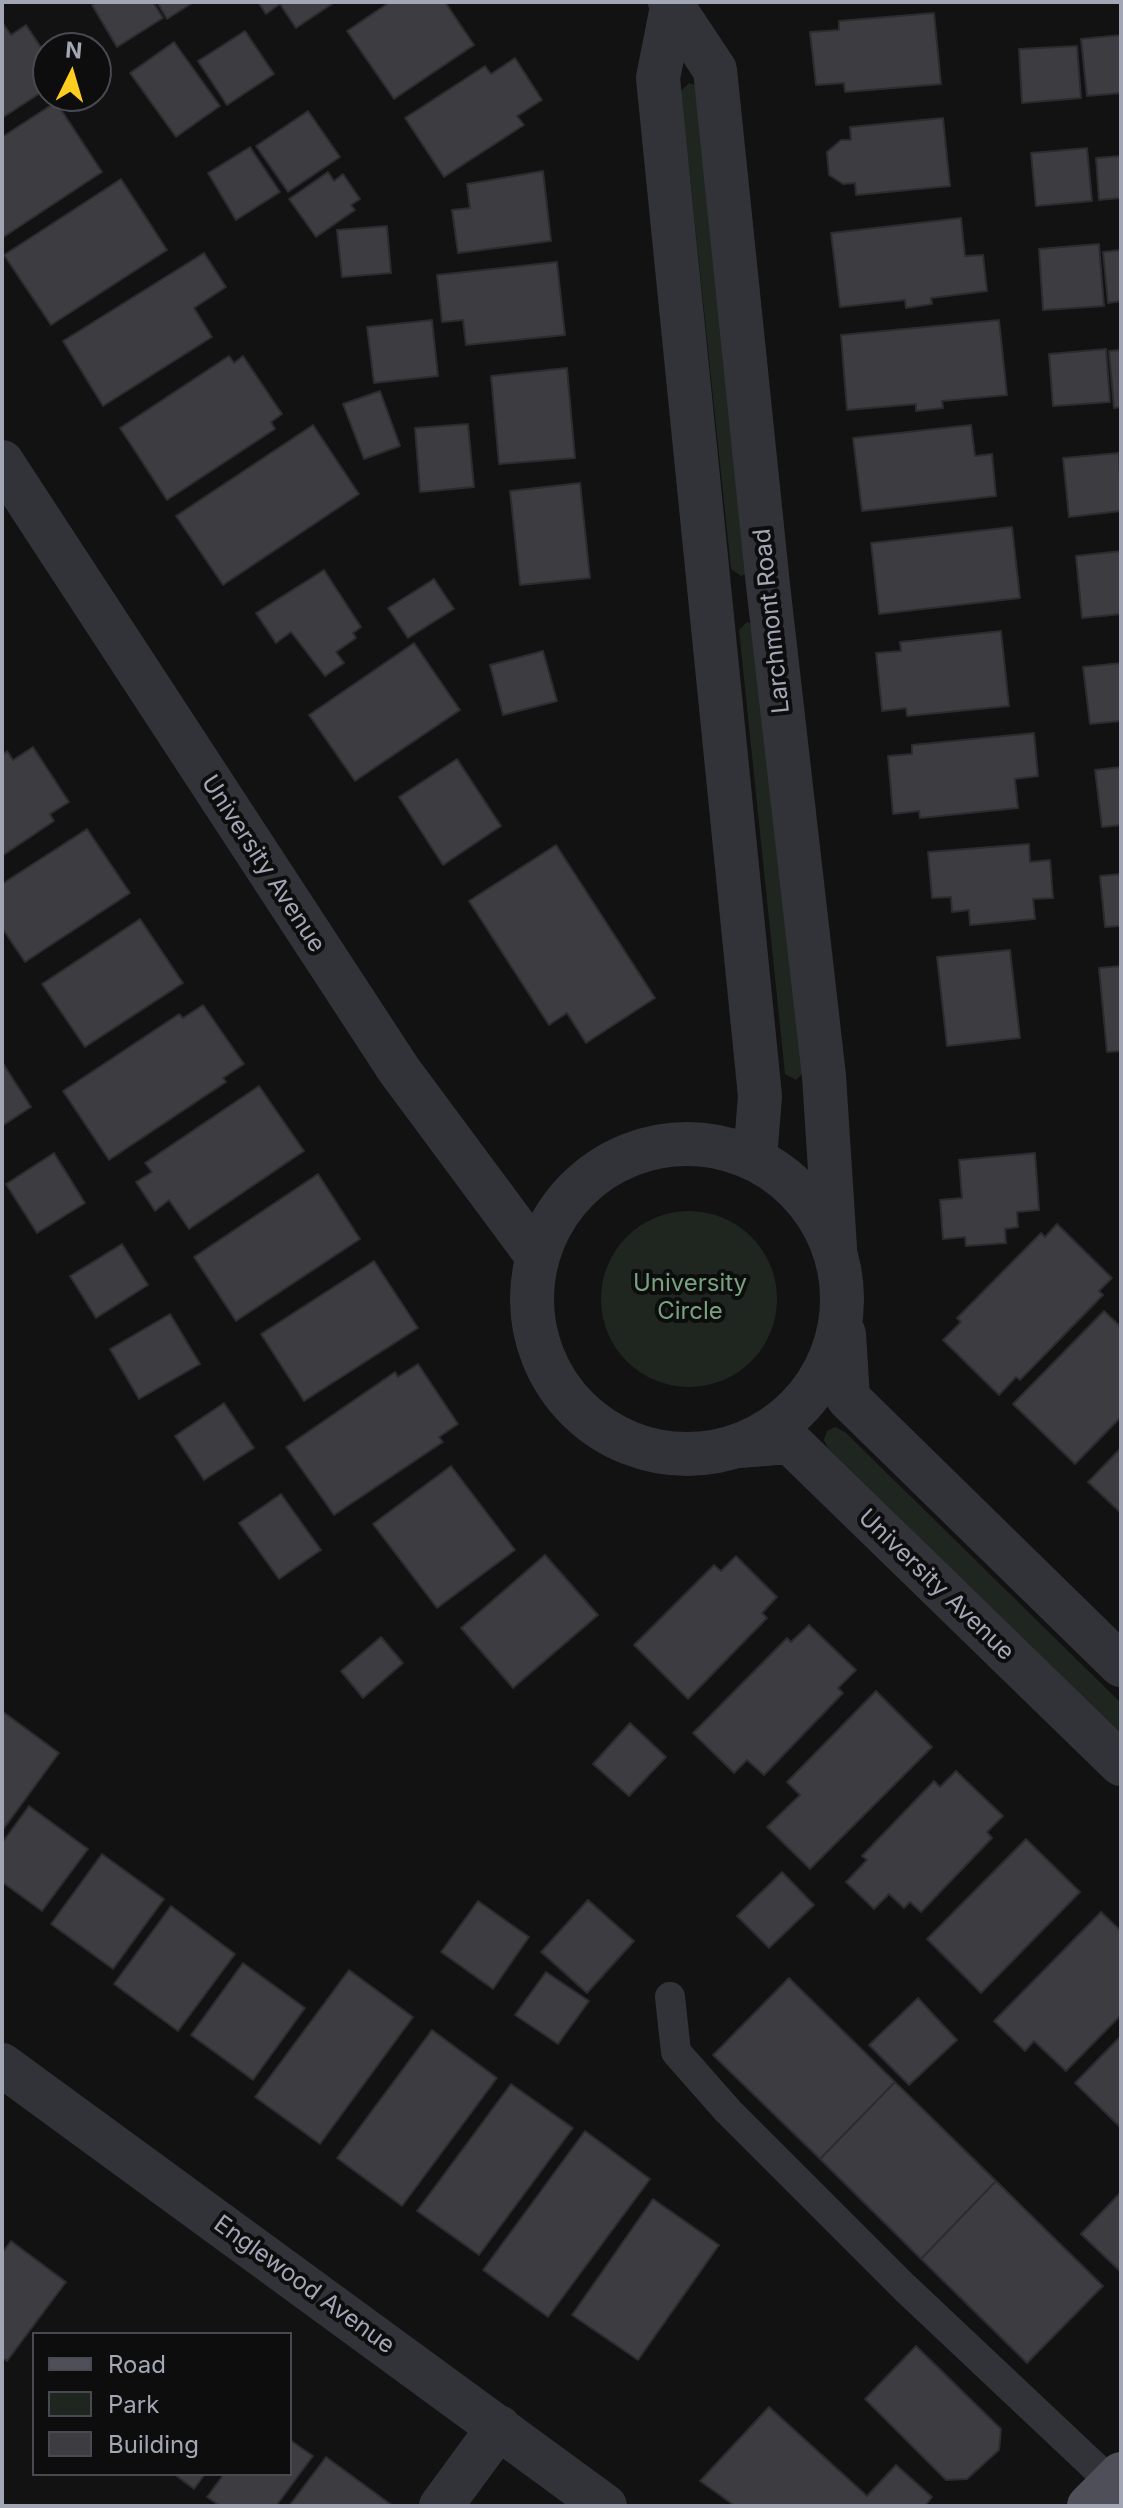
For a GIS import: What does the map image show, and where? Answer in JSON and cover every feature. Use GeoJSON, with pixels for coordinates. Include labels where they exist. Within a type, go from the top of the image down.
{"type":"FeatureCollection","features":[{"type":"Feature","properties":{"kind":"street","name":"Larchmont Road"},"geometry":{"type":"LineString","coordinates":[[672,3],[715,70],[768,585],[824,1076],[835,1248]]}},
{"type":"Feature","properties":{"kind":"street","name":"Larchmont Road"},"geometry":{"type":"LineString","coordinates":[[672,3],[658,78],[760,1096],[755,1158]]}},
{"type":"Feature","properties":{"kind":"street","name":"University Avenue"},"geometry":{"type":"LineString","coordinates":[[2,462],[399,1070],[537,1256]]}},
{"type":"Feature","properties":{"kind":"street"},"geometry":{"type":"LineString","coordinates":[[710,591],[768,585]]}},
{"type":"Feature","properties":{"kind":"street"},"geometry":{"type":"LineString","coordinates":[[842,1314],[835,1349],[820,1381],[797,1408],[769,1431],[737,1446],[700,1453],[663,1452],[626,1441],[594,1423],[567,1397],[547,1366],[539,1342],[532,1293],[537,1256],[561,1208],[591,1176],[628,1155],[670,1144],[713,1145],[755,1158],[789,1181],[816,1211],[835,1248],[842,1281],[848,1398],[1121,1665]]}},
{"type":"Feature","properties":{"kind":"street","name":"University Avenue"},"geometry":{"type":"LineString","coordinates":[[737,1446],[790,1442],[1121,1764]]}},
{"type":"Feature","properties":{"kind":"street","name":"Englewood Avenue"},"geometry":{"type":"LineString","coordinates":[[2,2065],[605,2506]]}},
{"type":"Feature","properties":{"kind":"street"},"geometry":{"type":"LineString","coordinates":[[441,2506],[499,2427]]}},
{"type":"Feature","properties":{"kind":"lane"},"geometry":{"type":"LineString","coordinates":[[670,1997],[676,2052],[728,2111],[1107,2487]]}},
{"type":"Feature","properties":{"kind":"green space"},"geometry":{"type":"Polygon","coordinates":[[[689,83],[695,85],[747,574],[741,576],[731,569],[681,91],[689,83]]]}},
{"type":"Feature","properties":{"kind":"green space"},"geometry":{"type":"Polygon","coordinates":[[[747,622],[753,624],[803,1073],[796,1080],[785,1074],[739,630],[747,622]]]}},
{"type":"Feature","properties":{"kind":"green space","name":"University Circle"},"geometry":{"type":"Polygon","coordinates":[[[689,1211],[722,1218],[751,1237],[770,1266],[777,1299],[770,1332],[751,1361],[722,1380],[689,1387],[656,1380],[627,1361],[608,1332],[601,1299],[608,1266],[627,1237],[656,1218],[689,1211]]]}},
{"type":"Feature","properties":{"kind":"green space"},"geometry":{"type":"Polygon","coordinates":[[[835,1427],[845,1432],[1121,1703],[1121,1735],[828,1448],[824,1440],[827,1431],[835,1427]]]}},
{"type":"Feature","properties":{"kind":"building"},"geometry":{"type":"Polygon","coordinates":[[[97,2],[153,2],[163,18],[117,47],[112,32],[108,32],[92,5],[97,2]]]}},
{"type":"Feature","properties":{"kind":"building"},"geometry":{"type":"Polygon","coordinates":[[[157,2],[194,2],[167,19],[157,2]]]}},
{"type":"Feature","properties":{"kind":"building"},"geometry":{"type":"Polygon","coordinates":[[[258,2],[335,2],[296,28],[280,4],[266,14],[258,2]]]}},
{"type":"Feature","properties":{"kind":"building"},"geometry":{"type":"Polygon","coordinates":[[[390,2],[445,2],[474,45],[394,99],[347,31],[390,2]]]}},
{"type":"Feature","properties":{"kind":"building"},"geometry":{"type":"Polygon","coordinates":[[[934,13],[941,84],[845,92],[844,83],[816,85],[810,32],[839,30],[839,21],[934,13]]]}},
{"type":"Feature","properties":{"kind":"building"},"geometry":{"type":"Polygon","coordinates":[[[2,22],[11,35],[26,25],[32,34],[32,98],[2,118],[2,22]]]}},
{"type":"Feature","properties":{"kind":"building"},"geometry":{"type":"Polygon","coordinates":[[[245,31],[274,74],[227,105],[198,61],[245,31]]]}},
{"type":"Feature","properties":{"kind":"building"},"geometry":{"type":"Polygon","coordinates":[[[1121,35],[1121,93],[1087,96],[1081,39],[1121,35]]]}},
{"type":"Feature","properties":{"kind":"building"},"geometry":{"type":"Polygon","coordinates":[[[174,42],[220,106],[176,137],[130,73],[174,42]]]}},
{"type":"Feature","properties":{"kind":"building"},"geometry":{"type":"Polygon","coordinates":[[[1077,46],[1081,98],[1022,103],[1019,49],[1077,46]]]}},
{"type":"Feature","properties":{"kind":"building"},"geometry":{"type":"Polygon","coordinates":[[[515,58],[542,100],[517,116],[524,125],[444,177],[405,118],[485,66],[491,74],[515,58]]]}},
{"type":"Feature","properties":{"kind":"building"},"geometry":{"type":"Polygon","coordinates":[[[308,111],[340,157],[288,192],[256,146],[308,111]]]}},
{"type":"Feature","properties":{"kind":"building"},"geometry":{"type":"Polygon","coordinates":[[[41,112],[63,112],[102,172],[2,238],[2,137],[41,112]]]}},
{"type":"Feature","properties":{"kind":"building"},"geometry":{"type":"Polygon","coordinates":[[[943,118],[950,186],[856,195],[855,183],[843,184],[829,175],[827,152],[841,140],[851,140],[850,127],[943,118]]]}},
{"type":"Feature","properties":{"kind":"building"},"geometry":{"type":"Polygon","coordinates":[[[250,147],[280,192],[236,220],[208,173],[250,147]]]}},
{"type":"Feature","properties":{"kind":"building"},"geometry":{"type":"Polygon","coordinates":[[[1087,148],[1092,201],[1036,206],[1031,153],[1087,148]]]}},
{"type":"Feature","properties":{"kind":"building"},"geometry":{"type":"Polygon","coordinates":[[[1121,156],[1121,198],[1099,200],[1096,158],[1121,156]]]}},
{"type":"Feature","properties":{"kind":"building"},"geometry":{"type":"Polygon","coordinates":[[[543,171],[551,241],[458,253],[452,210],[470,208],[467,184],[543,171]]]}},
{"type":"Feature","properties":{"kind":"building"},"geometry":{"type":"Polygon","coordinates":[[[328,172],[334,181],[343,174],[360,199],[351,205],[355,210],[316,237],[289,199],[328,172]]]}},
{"type":"Feature","properties":{"kind":"building"},"geometry":{"type":"Polygon","coordinates":[[[121,179],[167,250],[51,325],[4,255],[121,179]]]}},
{"type":"Feature","properties":{"kind":"building"},"geometry":{"type":"Polygon","coordinates":[[[961,218],[965,256],[983,255],[987,291],[931,298],[932,304],[906,308],[905,300],[840,307],[831,233],[961,218]]]}},
{"type":"Feature","properties":{"kind":"building"},"geometry":{"type":"Polygon","coordinates":[[[387,226],[391,273],[342,277],[337,230],[387,226]]]}},
{"type":"Feature","properties":{"kind":"building"},"geometry":{"type":"Polygon","coordinates":[[[1099,244],[1104,306],[1043,310],[1039,249],[1099,244]]]}},
{"type":"Feature","properties":{"kind":"building"},"geometry":{"type":"Polygon","coordinates":[[[1121,250],[1121,301],[1108,303],[1103,252],[1121,250]]]}},
{"type":"Feature","properties":{"kind":"building"},"geometry":{"type":"Polygon","coordinates":[[[204,253],[226,287],[194,308],[212,337],[103,406],[63,341],[204,253]]]}},
{"type":"Feature","properties":{"kind":"building"},"geometry":{"type":"Polygon","coordinates":[[[557,262],[565,335],[466,345],[463,320],[442,322],[437,275],[557,262]]]}},
{"type":"Feature","properties":{"kind":"building"},"geometry":{"type":"Polygon","coordinates":[[[432,320],[438,376],[374,383],[367,327],[432,320]]]}},
{"type":"Feature","properties":{"kind":"building"},"geometry":{"type":"Polygon","coordinates":[[[999,320],[1007,395],[942,401],[943,408],[916,411],[916,404],[847,410],[841,335],[999,320]]]}},
{"type":"Feature","properties":{"kind":"building"},"geometry":{"type":"Polygon","coordinates":[[[1106,349],[1110,402],[1053,406],[1049,354],[1106,349]]]}},
{"type":"Feature","properties":{"kind":"building"},"geometry":{"type":"Polygon","coordinates":[[[1121,350],[1121,407],[1114,408],[1109,351],[1121,350]]]}},
{"type":"Feature","properties":{"kind":"building"},"geometry":{"type":"Polygon","coordinates":[[[229,356],[234,363],[243,356],[282,414],[271,422],[275,429],[167,500],[120,428],[229,356]]]}},
{"type":"Feature","properties":{"kind":"building"},"geometry":{"type":"Polygon","coordinates":[[[567,368],[575,458],[499,464],[491,376],[567,368]]]}},
{"type":"Feature","properties":{"kind":"building"},"geometry":{"type":"Polygon","coordinates":[[[380,391],[400,446],[364,459],[343,404],[380,391]]]}},
{"type":"Feature","properties":{"kind":"building"},"geometry":{"type":"Polygon","coordinates":[[[468,424],[474,487],[420,492],[415,428],[468,424]]]}},
{"type":"Feature","properties":{"kind":"building"},"geometry":{"type":"Polygon","coordinates":[[[313,425],[359,494],[223,585],[176,516],[313,425]]]}},
{"type":"Feature","properties":{"kind":"building"},"geometry":{"type":"Polygon","coordinates":[[[971,425],[975,456],[992,454],[996,496],[862,511],[853,438],[971,425]]]}},
{"type":"Feature","properties":{"kind":"building"},"geometry":{"type":"Polygon","coordinates":[[[1119,453],[1121,511],[1069,517],[1063,458],[1119,453]]]}},
{"type":"Feature","properties":{"kind":"building"},"geometry":{"type":"Polygon","coordinates":[[[580,483],[590,578],[520,585],[510,491],[580,483]]]}},
{"type":"Feature","properties":{"kind":"building"},"geometry":{"type":"Polygon","coordinates":[[[1012,527],[1020,598],[879,614],[871,543],[1012,527]]]}},
{"type":"Feature","properties":{"kind":"building"},"geometry":{"type":"Polygon","coordinates":[[[1121,551],[1121,614],[1082,618],[1076,556],[1121,551]]]}},
{"type":"Feature","properties":{"kind":"building"},"geometry":{"type":"Polygon","coordinates":[[[324,570],[361,627],[353,633],[356,638],[336,652],[344,663],[325,676],[291,632],[276,643],[256,613],[324,570]]]}},
{"type":"Feature","properties":{"kind":"building"},"geometry":{"type":"Polygon","coordinates":[[[434,579],[454,609],[408,638],[388,608],[434,579]]]}},
{"type":"Feature","properties":{"kind":"building"},"geometry":{"type":"Polygon","coordinates":[[[1001,631],[1009,706],[907,716],[906,708],[882,711],[876,653],[901,651],[900,642],[1001,631]]]}},
{"type":"Feature","properties":{"kind":"building"},"geometry":{"type":"Polygon","coordinates":[[[414,643],[460,710],[355,781],[309,715],[414,643]]]}},
{"type":"Feature","properties":{"kind":"building"},"geometry":{"type":"Polygon","coordinates":[[[543,651],[557,701],[503,715],[490,665],[543,651]]]}},
{"type":"Feature","properties":{"kind":"building"},"geometry":{"type":"Polygon","coordinates":[[[1121,663],[1121,721],[1090,724],[1083,667],[1121,663]]]}},
{"type":"Feature","properties":{"kind":"building"},"geometry":{"type":"Polygon","coordinates":[[[1034,733],[1038,776],[1015,779],[1018,808],[920,818],[919,811],[893,814],[888,756],[912,754],[912,745],[1034,733]]]}},
{"type":"Feature","properties":{"kind":"building"},"geometry":{"type":"Polygon","coordinates":[[[33,747],[69,802],[50,814],[54,821],[2,856],[2,755],[7,751],[13,760],[33,747]]]}},
{"type":"Feature","properties":{"kind":"building"},"geometry":{"type":"Polygon","coordinates":[[[457,759],[501,826],[443,865],[399,797],[457,759]]]}},
{"type":"Feature","properties":{"kind":"building"},"geometry":{"type":"Polygon","coordinates":[[[1121,767],[1121,825],[1102,827],[1095,770],[1121,767]]]}},
{"type":"Feature","properties":{"kind":"building"},"geometry":{"type":"Polygon","coordinates":[[[87,829],[130,893],[25,962],[2,928],[2,884],[87,829]]]}},
{"type":"Feature","properties":{"kind":"building"},"geometry":{"type":"Polygon","coordinates":[[[1029,844],[1030,862],[1050,860],[1053,898],[1033,899],[1035,919],[970,925],[969,910],[952,912],[951,897],[932,898],[928,852],[1029,844]]]}},
{"type":"Feature","properties":{"kind":"building"},"geometry":{"type":"Polygon","coordinates":[[[556,845],[655,998],[586,1043],[567,1013],[549,1025],[469,901],[556,845]]]}},
{"type":"Feature","properties":{"kind":"building"},"geometry":{"type":"Polygon","coordinates":[[[1121,874],[1121,926],[1105,927],[1100,876],[1121,874]]]}},
{"type":"Feature","properties":{"kind":"building"},"geometry":{"type":"Polygon","coordinates":[[[140,919],[183,983],[85,1047],[42,984],[140,919]]]}},
{"type":"Feature","properties":{"kind":"building"},"geometry":{"type":"Polygon","coordinates":[[[1010,950],[1020,1038],[947,1046],[937,957],[1010,950]]]}},
{"type":"Feature","properties":{"kind":"building"},"geometry":{"type":"Polygon","coordinates":[[[1121,966],[1121,1051],[1107,1052],[1099,968],[1121,966]]]}},
{"type":"Feature","properties":{"kind":"building"},"geometry":{"type":"Polygon","coordinates":[[[203,1005],[244,1064],[223,1078],[226,1082],[109,1160],[63,1091],[179,1014],[183,1018],[203,1005]]]}},
{"type":"Feature","properties":{"kind":"building"},"geometry":{"type":"Polygon","coordinates":[[[4,1065],[31,1107],[2,1126],[2,1067],[4,1065]]]}},
{"type":"Feature","properties":{"kind":"building"},"geometry":{"type":"Polygon","coordinates":[[[259,1086],[304,1151],[189,1229],[169,1200],[155,1211],[136,1182],[152,1172],[145,1163],[259,1086]]]}},
{"type":"Feature","properties":{"kind":"building"},"geometry":{"type":"Polygon","coordinates":[[[54,1153],[85,1203],[37,1233],[6,1184],[54,1153]]]}},
{"type":"Feature","properties":{"kind":"building"},"geometry":{"type":"Polygon","coordinates":[[[1035,1153],[1039,1210],[1017,1212],[1018,1227],[1005,1229],[1006,1243],[966,1246],[965,1237],[943,1239],[940,1200],[962,1198],[959,1160],[1035,1153]]]}},
{"type":"Feature","properties":{"kind":"building"},"geometry":{"type":"Polygon","coordinates":[[[318,1174],[360,1239],[236,1321],[194,1257],[318,1174]]]}},
{"type":"Feature","properties":{"kind":"building"},"geometry":{"type":"Polygon","coordinates":[[[1057,1224],[1112,1278],[1099,1291],[1103,1295],[1020,1380],[1016,1377],[999,1395],[943,1340],[961,1322],[957,1318],[1041,1233],[1045,1237],[1057,1224]]]}},
{"type":"Feature","properties":{"kind":"building"},"geometry":{"type":"Polygon","coordinates":[[[122,1244],[148,1285],[96,1318],[70,1276],[122,1244]]]}},
{"type":"Feature","properties":{"kind":"building"},"geometry":{"type":"Polygon","coordinates":[[[374,1261],[418,1328],[304,1401],[261,1334],[374,1261]]]}},
{"type":"Feature","properties":{"kind":"building"},"geometry":{"type":"Polygon","coordinates":[[[1104,1311],[1121,1327],[1121,1417],[1075,1464],[1013,1404],[1104,1311]]]}},
{"type":"Feature","properties":{"kind":"building"},"geometry":{"type":"Polygon","coordinates":[[[170,1314],[200,1364],[139,1399],[110,1349],[170,1314]]]}},
{"type":"Feature","properties":{"kind":"building"},"geometry":{"type":"Polygon","coordinates":[[[418,1364],[458,1424],[439,1437],[443,1442],[334,1515],[286,1447],[395,1372],[398,1377],[418,1364]]]}},
{"type":"Feature","properties":{"kind":"building"},"geometry":{"type":"Polygon","coordinates":[[[224,1403],[254,1448],[204,1480],[175,1436],[224,1403]]]}},
{"type":"Feature","properties":{"kind":"building"},"geometry":{"type":"Polygon","coordinates":[[[1121,1448],[1121,1513],[1088,1482],[1121,1448]]]}},
{"type":"Feature","properties":{"kind":"building"},"geometry":{"type":"Polygon","coordinates":[[[451,1466],[515,1550],[437,1608],[373,1524],[451,1466]]]}},
{"type":"Feature","properties":{"kind":"building"},"geometry":{"type":"Polygon","coordinates":[[[281,1494],[321,1550],[279,1579],[239,1523],[281,1494]]]}},
{"type":"Feature","properties":{"kind":"building"},"geometry":{"type":"Polygon","coordinates":[[[545,1555],[598,1615],[513,1688],[461,1628],[545,1555]]]}},
{"type":"Feature","properties":{"kind":"building"},"geometry":{"type":"Polygon","coordinates":[[[736,1556],[777,1597],[762,1613],[767,1618],[688,1699],[634,1645],[714,1565],[721,1571],[736,1556]]]}},
{"type":"Feature","properties":{"kind":"building"},"geometry":{"type":"Polygon","coordinates":[[[809,1625],[856,1670],[838,1688],[843,1693],[764,1775],[747,1760],[734,1773],[693,1733],[787,1638],[791,1642],[809,1625]]]}},
{"type":"Feature","properties":{"kind":"building"},"geometry":{"type":"Polygon","coordinates":[[[381,1637],[403,1663],[363,1698],[341,1671],[381,1637]]]}},
{"type":"Feature","properties":{"kind":"building"},"geometry":{"type":"Polygon","coordinates":[[[876,1691],[932,1747],[810,1869],[767,1827],[800,1795],[787,1782],[876,1691]]]}},
{"type":"Feature","properties":{"kind":"building"},"geometry":{"type":"Polygon","coordinates":[[[2,1711],[59,1753],[2,1831],[2,1711]]]}},
{"type":"Feature","properties":{"kind":"building"},"geometry":{"type":"Polygon","coordinates":[[[630,1723],[666,1757],[629,1796],[593,1764],[630,1723]]]}},
{"type":"Feature","properties":{"kind":"building"},"geometry":{"type":"Polygon","coordinates":[[[956,1771],[1003,1816],[987,1832],[992,1838],[921,1912],[910,1902],[904,1908],[889,1894],[874,1909],[846,1882],[867,1860],[862,1856],[934,1781],[940,1787],[956,1771]]]}},
{"type":"Feature","properties":{"kind":"building"},"geometry":{"type":"Polygon","coordinates":[[[29,1806],[88,1849],[42,1911],[2,1882],[2,1843],[29,1806]]]}},
{"type":"Feature","properties":{"kind":"building"},"geometry":{"type":"Polygon","coordinates":[[[1026,1839],[1080,1892],[981,1993],[927,1939],[1026,1839]]]}},
{"type":"Feature","properties":{"kind":"building"},"geometry":{"type":"Polygon","coordinates":[[[102,1854],[164,1899],[113,1969],[51,1924],[102,1854]]]}},
{"type":"Feature","properties":{"kind":"building"},"geometry":{"type":"Polygon","coordinates":[[[782,1872],[814,1905],[769,1948],[737,1916],[782,1872]]]}},
{"type":"Feature","properties":{"kind":"building"},"geometry":{"type":"Polygon","coordinates":[[[588,1900],[634,1941],[587,1993],[541,1952],[588,1900]]]}},
{"type":"Feature","properties":{"kind":"building"},"geometry":{"type":"Polygon","coordinates":[[[478,1901],[529,1937],[493,1989],[441,1952],[478,1901]]]}},
{"type":"Feature","properties":{"kind":"building"},"geometry":{"type":"Polygon","coordinates":[[[171,1906],[235,1954],[178,2031],[114,1984],[171,1906]]]}},
{"type":"Feature","properties":{"kind":"building"},"geometry":{"type":"Polygon","coordinates":[[[1101,1912],[1121,1931],[1121,2015],[1066,2071],[1034,2041],[1025,2051],[994,2021],[1101,1912]]]}},
{"type":"Feature","properties":{"kind":"building"},"geometry":{"type":"Polygon","coordinates":[[[243,1963],[305,2008],[253,2080],[191,2035],[243,1963]]]}},
{"type":"Feature","properties":{"kind":"building"},"geometry":{"type":"Polygon","coordinates":[[[349,1970],[413,2017],[320,2144],[255,2097],[349,1970]]]}},
{"type":"Feature","properties":{"kind":"building"},"geometry":{"type":"Polygon","coordinates":[[[546,1972],[589,2001],[558,2044],[515,2015],[546,1972]]]}},
{"type":"Feature","properties":{"kind":"building"},"geometry":{"type":"Polygon","coordinates":[[[789,1978],[895,2082],[820,2159],[713,2055],[789,1978]]]}},
{"type":"Feature","properties":{"kind":"building"},"geometry":{"type":"Polygon","coordinates":[[[918,1998],[957,2040],[909,2085],[869,2045],[918,1998]]]}},
{"type":"Feature","properties":{"kind":"building"},"geometry":{"type":"Polygon","coordinates":[[[432,2030],[497,2078],[402,2206],[337,2158],[432,2030]]]}},
{"type":"Feature","properties":{"kind":"building"},"geometry":{"type":"Polygon","coordinates":[[[1121,2036],[1121,2128],[1075,2083],[1121,2036]]]}},
{"type":"Feature","properties":{"kind":"building"},"geometry":{"type":"Polygon","coordinates":[[[895,2082],[996,2181],[921,2259],[820,2159],[895,2082]]]}},
{"type":"Feature","properties":{"kind":"building"},"geometry":{"type":"Polygon","coordinates":[[[511,2084],[573,2128],[479,2255],[417,2211],[511,2084]]]}},
{"type":"Feature","properties":{"kind":"building"},"geometry":{"type":"Polygon","coordinates":[[[585,2131],[650,2179],[548,2317],[483,2270],[585,2131]]]}},
{"type":"Feature","properties":{"kind":"building"},"geometry":{"type":"Polygon","coordinates":[[[996,2181],[1103,2286],[1027,2363],[921,2259],[996,2181]]]}},
{"type":"Feature","properties":{"kind":"building"},"geometry":{"type":"Polygon","coordinates":[[[1121,2192],[1121,2272],[1081,2234],[1121,2192]]]}},
{"type":"Feature","properties":{"kind":"building"},"geometry":{"type":"Polygon","coordinates":[[[653,2199],[719,2245],[638,2360],[572,2315],[653,2199]]]}},
{"type":"Feature","properties":{"kind":"building"},"geometry":{"type":"Polygon","coordinates":[[[11,2241],[66,2282],[7,2361],[2,2358],[2,2253],[11,2241]]]}},
{"type":"Feature","properties":{"kind":"building"},"geometry":{"type":"Polygon","coordinates":[[[916,2346],[1001,2429],[999,2450],[967,2479],[946,2480],[865,2399],[916,2346]]]}},
{"type":"Feature","properties":{"kind":"building"},"geometry":{"type":"Polygon","coordinates":[[[769,2407],[867,2496],[896,2465],[932,2497],[925,2506],[735,2506],[700,2481],[769,2407]]]}},
{"type":"Feature","properties":{"kind":"building"},"geometry":{"type":"Polygon","coordinates":[[[292,2441],[313,2456],[276,2506],[220,2506],[207,2497],[223,2476],[292,2476],[292,2441]]]}},
{"type":"Feature","properties":{"kind":"building"},"geometry":{"type":"Polygon","coordinates":[[[326,2457],[393,2506],[289,2506],[326,2457]]]}},
{"type":"Feature","properties":{"kind":"building"},"geometry":{"type":"Polygon","coordinates":[[[177,2476],[204,2476],[194,2489],[177,2476]]]}}]}
